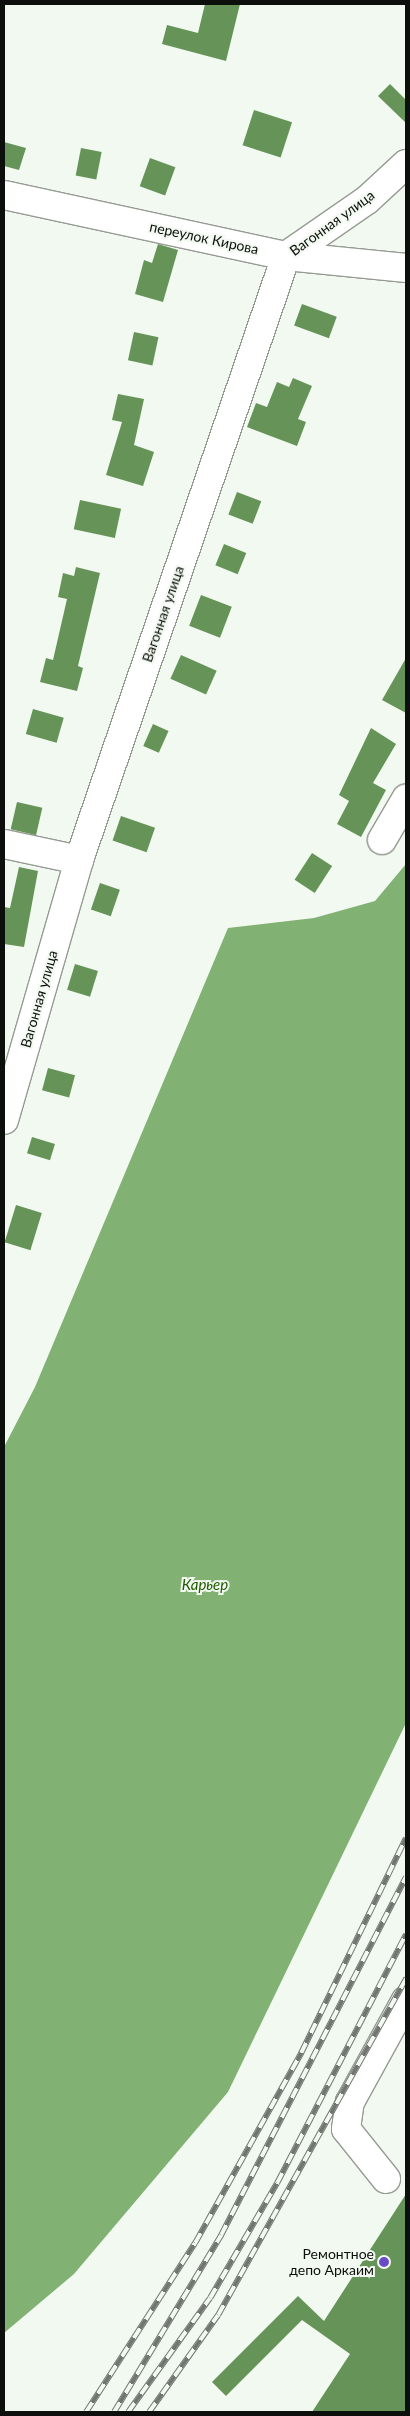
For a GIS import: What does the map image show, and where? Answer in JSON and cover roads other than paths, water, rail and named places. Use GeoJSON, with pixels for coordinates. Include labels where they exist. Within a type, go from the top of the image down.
{"type":"FeatureCollection","features":[{"type":"Feature","properties":{"kind":"street","name":"Вагонная улица"},"geometry":{"type":"LineString","coordinates":[[4,1120],[79,860],[286,256],[367,200],[406,164]]}},
{"type":"Feature","properties":{"kind":"street","name":"переулок Кирова"},"geometry":{"type":"LineString","coordinates":[[4,195],[286,256],[406,268]]}},
{"type":"Feature","properties":{"kind":"street"},"geometry":{"type":"LineString","coordinates":[[382,840],[406,800]]}},
{"type":"Feature","properties":{"kind":"street"},"geometry":{"type":"LineString","coordinates":[[4,844],[79,860]]}},
{"type":"Feature","properties":{"kind":"street"},"geometry":{"type":"LineString","coordinates":[[386,2179],[346,2129],[350,2102],[406,2000]]}},
{"type":"Feature","properties":{"kind":"water","name":"Карьер"},"geometry":{"type":"Polygon","coordinates":[[[406,864],[406,1723],[228,2092],[74,2274],[4,2333],[4,1447],[35,1387],[228,928],[314,918],[375,901],[406,864]]]}},
{"type":"Feature","properties":{"kind":"railway"},"geometry":{"type":"LineString","coordinates":[[86,2412],[195,2243],[301,2053],[406,1838]]}},
{"type":"Feature","properties":{"kind":"railway"},"geometry":{"type":"LineString","coordinates":[[114,2412],[221,2235],[406,1877]]}},
{"type":"Feature","properties":{"kind":"railway"},"geometry":{"type":"LineString","coordinates":[[128,2412],[210,2298],[277,2183],[406,1934]]}},
{"type":"Feature","properties":{"kind":"railway"},"geometry":{"type":"LineString","coordinates":[[149,2412],[218,2315],[406,1978]]}},
{"type":"Feature","properties":{"kind":"place","name":"Ремонтное депо Аркаим"},"geometry":{"type":"Point","coordinates":[384,2262]}}]}
